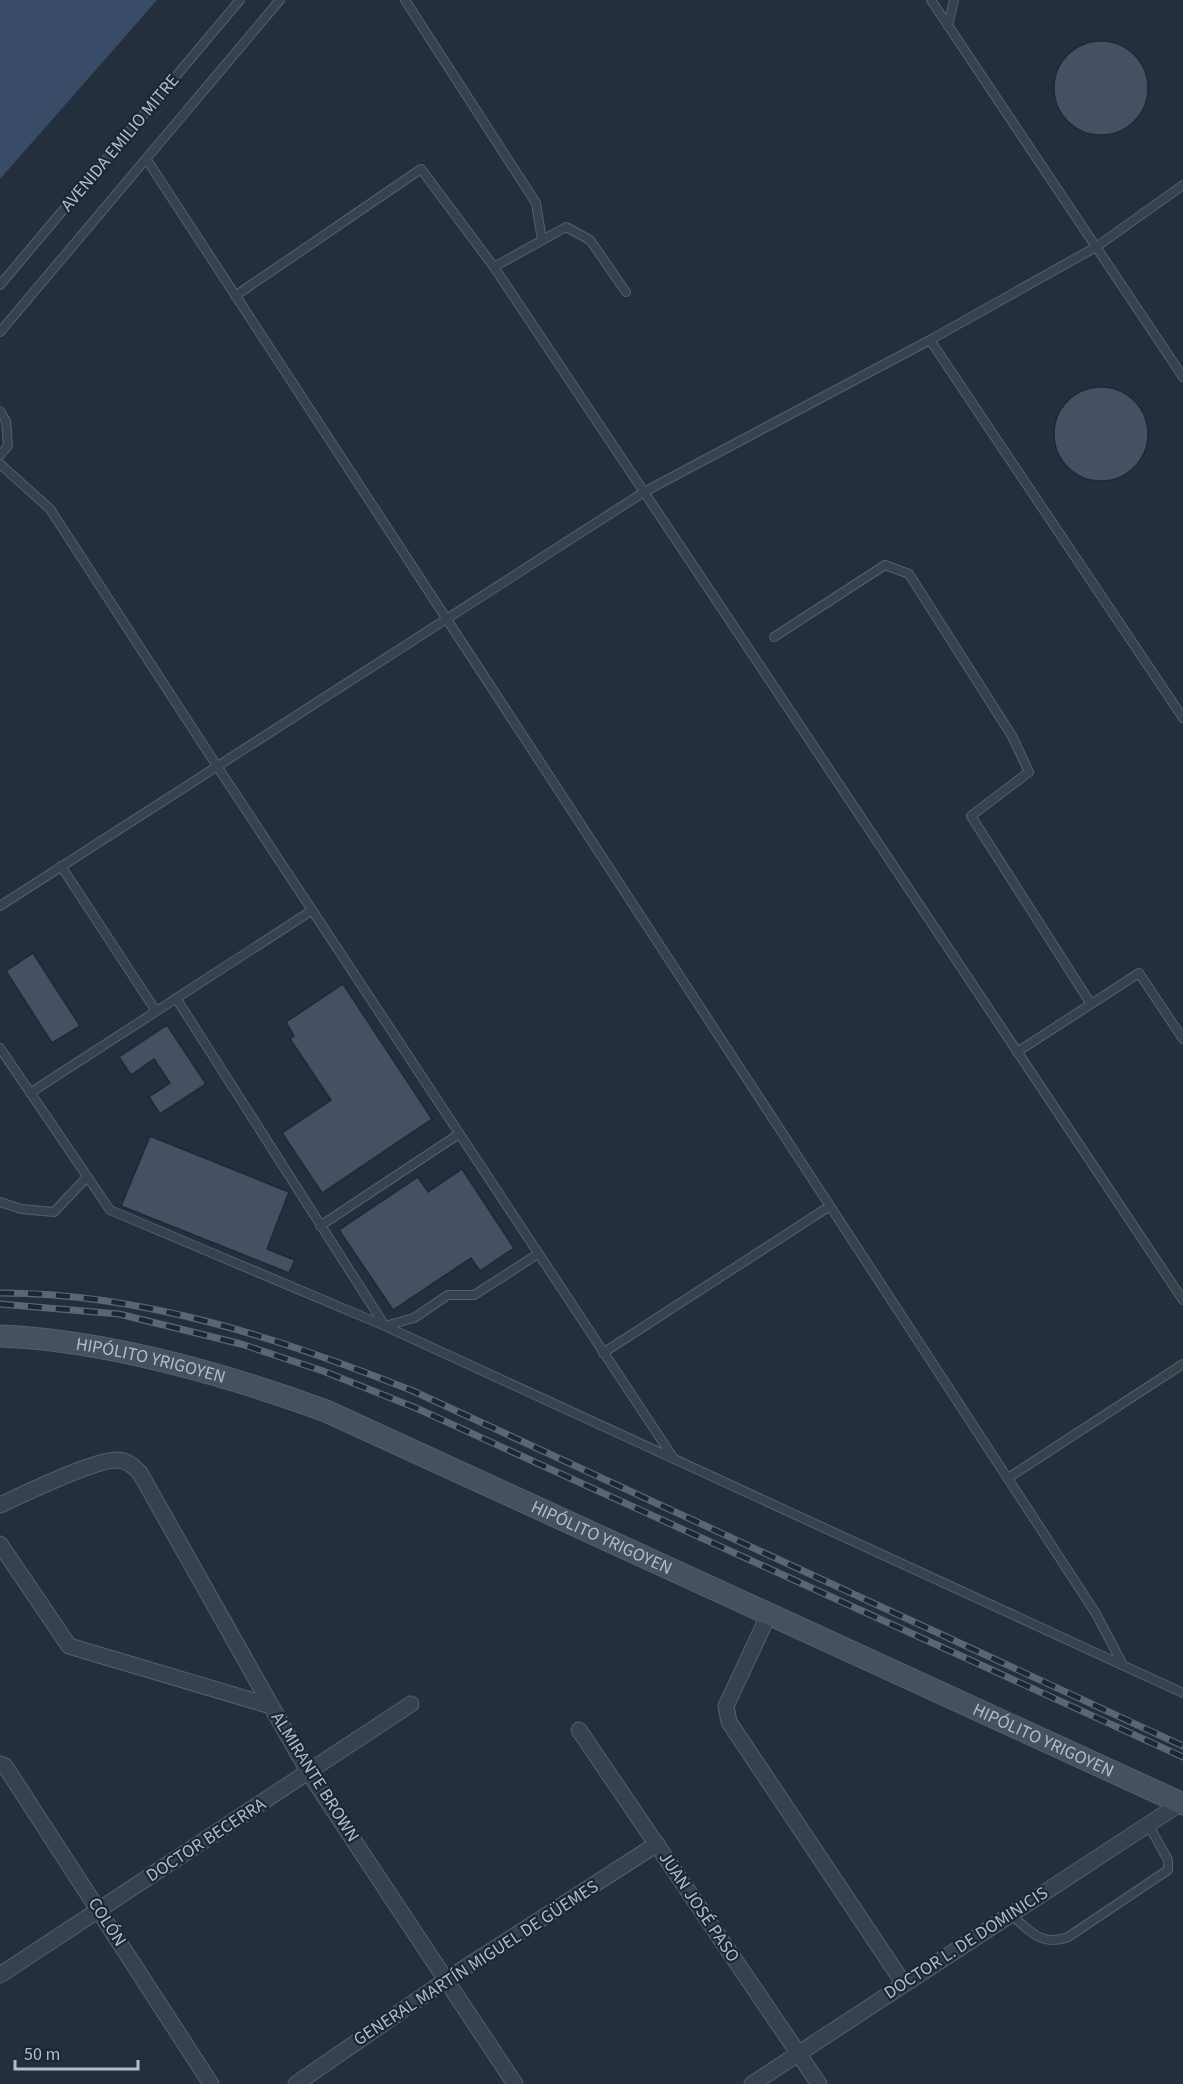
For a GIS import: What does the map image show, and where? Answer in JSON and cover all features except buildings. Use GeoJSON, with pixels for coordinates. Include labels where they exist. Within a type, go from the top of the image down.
{"type":"FeatureCollection","features":[{"type":"Feature","properties":{"kind":"street","name":"HIPÓLITO YRIGOYEN"},"geometry":{"type":"LineString","coordinates":[[0,1336],[26,1337],[151,1359],[286,1397],[326,1412],[1182,1803]]}},
{"type":"Feature","properties":{"kind":"street","name":"ALMIRANTE BROWN"},"geometry":{"type":"LineString","coordinates":[[0,1505],[73,1473],[115,1460],[128,1462],[140,1473],[309,1773],[514,2084]]}},
{"type":"Feature","properties":{"kind":"street"},"geometry":{"type":"LineString","coordinates":[[0,1544],[69,1646],[271,1706]]}},
{"type":"Feature","properties":{"kind":"street"},"geometry":{"type":"LineString","coordinates":[[769,1614],[726,1706],[729,1722],[904,1984]]}},
{"type":"Feature","properties":{"kind":"street","name":"DOCTOR BECERRA"},"geometry":{"type":"LineString","coordinates":[[0,1975],[411,1704]]}},
{"type":"Feature","properties":{"kind":"street","name":"JUAN JOSÉ PASO"},"geometry":{"type":"LineString","coordinates":[[579,1731],[819,2084]]}},
{"type":"Feature","properties":{"kind":"street","name":"COLÓN"},"geometry":{"type":"LineString","coordinates":[[0,1764],[5,1766],[211,2084]]}},
{"type":"Feature","properties":{"kind":"street","name":"DOCTOR L. DE DOMINICIS"},"geometry":{"type":"LineString","coordinates":[[752,2084],[1182,1803]]}},
{"type":"Feature","properties":{"kind":"street","name":"GENERAL MARTÍN MIGUEL DE GÜEMES"},"geometry":{"type":"LineString","coordinates":[[296,2084],[446,1980],[657,1844]]}},
{"type":"Feature","properties":{"kind":"lane","name":"AVENIDA EMILIO MITRE"},"geometry":{"type":"LineString","coordinates":[[0,285],[240,0]]}},
{"type":"Feature","properties":{"kind":"lane"},"geometry":{"type":"LineString","coordinates":[[0,332],[280,0]]}},
{"type":"Feature","properties":{"kind":"lane"},"geometry":{"type":"LineString","coordinates":[[405,0],[536,203],[542,240]]}},
{"type":"Feature","properties":{"kind":"lane"},"geometry":{"type":"LineString","coordinates":[[931,0],[1183,377]]}},
{"type":"Feature","properties":{"kind":"lane"},"geometry":{"type":"LineString","coordinates":[[948,26],[954,0]]}},
{"type":"Feature","properties":{"kind":"lane"},"geometry":{"type":"LineString","coordinates":[[147,160],[1095,1612],[1123,1665]]}},
{"type":"Feature","properties":{"kind":"lane"},"geometry":{"type":"LineString","coordinates":[[235,296],[421,169],[494,267],[1183,1300]]}},
{"type":"Feature","properties":{"kind":"lane"},"geometry":{"type":"LineString","coordinates":[[0,906],[644,492],[930,340],[1096,247],[1183,185]]}},
{"type":"Feature","properties":{"kind":"lane"},"geometry":{"type":"LineString","coordinates":[[494,267],[566,227],[590,240],[626,292]]}},
{"type":"Feature","properties":{"kind":"lane"},"geometry":{"type":"LineString","coordinates":[[930,340],[1183,718]]}},
{"type":"Feature","properties":{"kind":"lane"},"geometry":{"type":"LineString","coordinates":[[0,411],[6,421],[8,446],[0,455]]}},
{"type":"Feature","properties":{"kind":"lane"},"geometry":{"type":"LineString","coordinates":[[0,464],[50,509],[311,911],[675,1461]]}},
{"type":"Feature","properties":{"kind":"lane"},"geometry":{"type":"LineString","coordinates":[[774,637],[885,565],[909,574],[1012,736],[1029,772],[971,816],[1091,1004]]}},
{"type":"Feature","properties":{"kind":"lane"},"geometry":{"type":"LineString","coordinates":[[61,866],[156,1011]]}},
{"type":"Feature","properties":{"kind":"lane"},"geometry":{"type":"LineString","coordinates":[[30,1093],[311,911]]}},
{"type":"Feature","properties":{"kind":"lane"},"geometry":{"type":"LineString","coordinates":[[1017,1052],[1139,973],[1183,1039]]}},
{"type":"Feature","properties":{"kind":"lane"},"geometry":{"type":"LineString","coordinates":[[176,998],[385,1326]]}},
{"type":"Feature","properties":{"kind":"lane"},"geometry":{"type":"LineString","coordinates":[[0,1048],[110,1210],[385,1326],[675,1461],[1183,1692]]}},
{"type":"Feature","properties":{"kind":"lane"},"geometry":{"type":"LineString","coordinates":[[320,1226],[459,1134]]}},
{"type":"Feature","properties":{"kind":"lane"},"geometry":{"type":"LineString","coordinates":[[0,1202],[21,1209],[54,1212],[87,1177]]}},
{"type":"Feature","properties":{"kind":"lane"},"geometry":{"type":"LineString","coordinates":[[603,1353],[830,1206]]}},
{"type":"Feature","properties":{"kind":"lane"},"geometry":{"type":"LineString","coordinates":[[385,1326],[414,1318],[448,1295],[474,1295],[538,1254]]}},
{"type":"Feature","properties":{"kind":"lane"},"geometry":{"type":"LineString","coordinates":[[1008,1478],[1183,1364]]}},
{"type":"Feature","properties":{"kind":"lane"},"geometry":{"type":"LineString","coordinates":[[1010,1914],[1041,1939],[1052,1942],[1068,1937],[1168,1870],[1168,1860],[1148,1824]]}},
{"type":"Feature","properties":{"kind":"water"},"geometry":{"type":"Polygon","coordinates":[[[0,0],[157,0],[0,179],[0,0]]]}},
{"type":"Feature","properties":{"kind":"railway"},"geometry":{"type":"LineString","coordinates":[[0,1293],[53,1295],[159,1310],[262,1337],[364,1372],[413,1391],[1183,1746]]}},
{"type":"Feature","properties":{"kind":"railway"},"geometry":{"type":"LineString","coordinates":[[0,1304],[119,1314],[241,1344],[323,1371],[416,1408],[1183,1757]]}}]}
